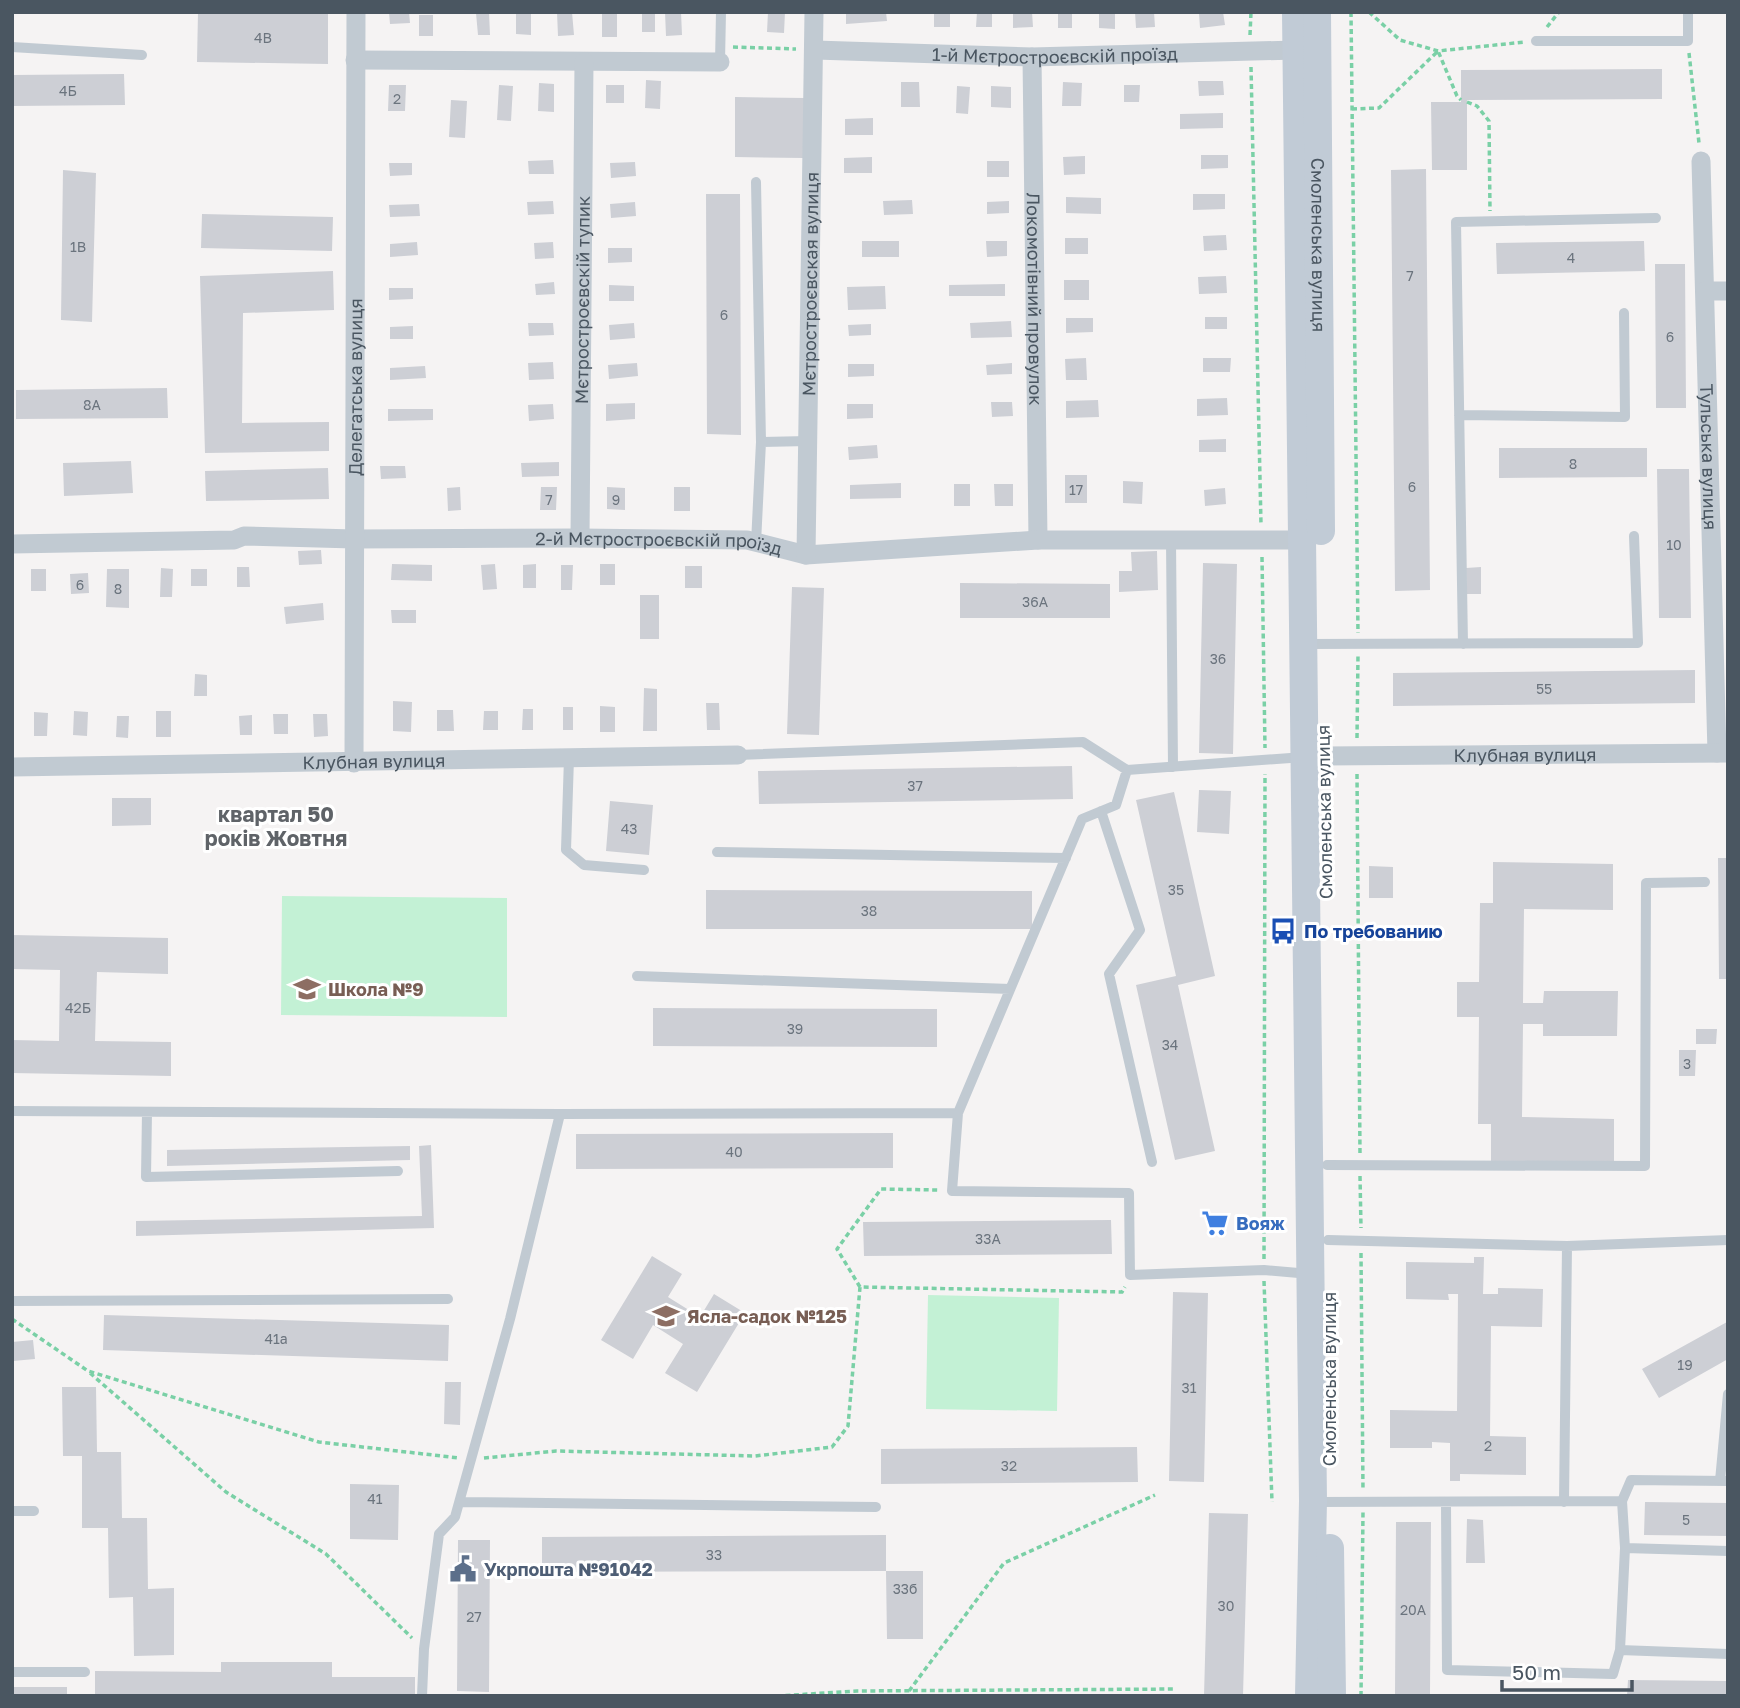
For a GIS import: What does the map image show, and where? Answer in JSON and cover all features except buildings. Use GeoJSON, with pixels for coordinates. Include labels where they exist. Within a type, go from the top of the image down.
{"type":"FeatureCollection","features":[{"type":"Feature","properties":{"kind":"street","name":"Делегатська вулиця"},"geometry":{"type":"LineString","coordinates":[[354,763],[356,12]]}},
{"type":"Feature","properties":{"kind":"street","name":"Мєтростроєвская вулиця"},"geometry":{"type":"LineString","coordinates":[[806,555],[814,12]]}},
{"type":"Feature","properties":{"kind":"street","name":"Смоленська вулиця"},"geometry":{"type":"LineString","coordinates":[[1296,12],[1302,540],[1312,644]]}},
{"type":"Feature","properties":{"kind":"street","name":"Смоленська вулиця"},"geometry":{"type":"LineString","coordinates":[[1309,1696],[1322,1502],[1328,1240],[1312,644],[1317,12]]}},
{"type":"Feature","properties":{"kind":"street","name":"1-й Мєтростроєвскій проїзд"},"geometry":{"type":"LineString","coordinates":[[815,50],[1032,57],[1295,50]]}},
{"type":"Feature","properties":{"kind":"street"},"geometry":{"type":"LineString","coordinates":[[355,60],[584,62],[720,54]]}},
{"type":"Feature","properties":{"kind":"street","name":"Локомотівний провулок"},"geometry":{"type":"LineString","coordinates":[[1032,57],[1038,540]]}},
{"type":"Feature","properties":{"kind":"street","name":"Мєтростроєвскій тупик"},"geometry":{"type":"LineString","coordinates":[[580,538],[584,62]]}},
{"type":"Feature","properties":{"kind":"street","name":"Тульська вулиця"},"geometry":{"type":"LineString","coordinates":[[1701,161],[1722,753]]}},
{"type":"Feature","properties":{"kind":"street"},"geometry":{"type":"LineString","coordinates":[[1705,291],[1728,291]]}},
{"type":"Feature","properties":{"kind":"street","name":"2-й Мєтростроєвскій проїзд"},"geometry":{"type":"LineString","coordinates":[[12,544],[234,540],[244,536],[354,539],[747,540],[806,555],[1038,540],[1302,540]]}},
{"type":"Feature","properties":{"kind":"street","name":"Клубная вулиця"},"geometry":{"type":"LineString","coordinates":[[1314,756],[1722,753]]}},
{"type":"Feature","properties":{"kind":"street","name":"Клубная вулиця"},"geometry":{"type":"LineString","coordinates":[[12,767],[738,755]]}},
{"type":"Feature","properties":{"kind":"street","name":"Смоленська вулиця"},"geometry":{"type":"LineString","coordinates":[[1314,756],[1310,1274],[1332,1696]]}},
{"type":"Feature","properties":{"kind":"lane"},"geometry":{"type":"LineString","coordinates":[[720,54],[721,12]]}},
{"type":"Feature","properties":{"kind":"lane"},"geometry":{"type":"LineString","coordinates":[[1536,41],[1688,41],[1688,12]]}},
{"type":"Feature","properties":{"kind":"lane"},"geometry":{"type":"LineString","coordinates":[[12,47],[142,55]]}},
{"type":"Feature","properties":{"kind":"lane"},"geometry":{"type":"LineString","coordinates":[[756,543],[761,442],[757,182]]}},
{"type":"Feature","properties":{"kind":"lane"},"geometry":{"type":"LineString","coordinates":[[1463,644],[1456,222],[1656,218]]}},
{"type":"Feature","properties":{"kind":"lane"},"geometry":{"type":"LineString","coordinates":[[1460,415],[1625,417],[1624,313]]}},
{"type":"Feature","properties":{"kind":"lane"},"geometry":{"type":"LineString","coordinates":[[761,442],[808,440]]}},
{"type":"Feature","properties":{"kind":"lane"},"geometry":{"type":"LineString","coordinates":[[1312,644],[1639,643],[1634,536]]}},
{"type":"Feature","properties":{"kind":"lane"},"geometry":{"type":"LineString","coordinates":[[1171,539],[1173,766]]}},
{"type":"Feature","properties":{"kind":"lane"},"geometry":{"type":"LineString","coordinates":[[738,755],[1083,742],[1127,771],[1314,756]]}},
{"type":"Feature","properties":{"kind":"lane"},"geometry":{"type":"LineString","coordinates":[[569,758],[566,850],[584,865],[644,870]]}},
{"type":"Feature","properties":{"kind":"lane"},"geometry":{"type":"LineString","coordinates":[[1127,771],[1116,805],[1082,819],[958,1113],[952,1191],[1129,1193],[1130,1275],[1264,1270],[1310,1274]]}},
{"type":"Feature","properties":{"kind":"lane"},"geometry":{"type":"LineString","coordinates":[[1101,811],[1140,930],[1109,974],[1152,1162]]}},
{"type":"Feature","properties":{"kind":"lane"},"geometry":{"type":"LineString","coordinates":[[717,852],[1066,858]]}},
{"type":"Feature","properties":{"kind":"lane"},"geometry":{"type":"LineString","coordinates":[[1327,1165],[1645,1166],[1646,883],[1705,882]]}},
{"type":"Feature","properties":{"kind":"lane"},"geometry":{"type":"LineString","coordinates":[[637,976],[1010,989]]}},
{"type":"Feature","properties":{"kind":"lane"},"geometry":{"type":"LineString","coordinates":[[12,1111],[958,1113]]}},
{"type":"Feature","properties":{"kind":"lane"},"geometry":{"type":"LineString","coordinates":[[146,1112],[146,1177],[398,1171]]}},
{"type":"Feature","properties":{"kind":"lane"},"geometry":{"type":"LineString","coordinates":[[422,1696],[424,1649],[439,1534],[455,1517],[460,1502],[510,1319],[560,1114]]}},
{"type":"Feature","properties":{"kind":"lane"},"geometry":{"type":"LineString","coordinates":[[1328,1240],[1567,1246],[1728,1241]]}},
{"type":"Feature","properties":{"kind":"lane"},"geometry":{"type":"LineString","coordinates":[[1564,1502],[1567,1246]]}},
{"type":"Feature","properties":{"kind":"lane"},"geometry":{"type":"LineString","coordinates":[[12,1301],[448,1300]]}},
{"type":"Feature","properties":{"kind":"lane"},"geometry":{"type":"LineString","coordinates":[[1446,1503],[1447,1670],[1613,1674],[1620,1650],[1625,1548],[1622,1501],[1631,1480],[1724,1481],[1728,1394]]}},
{"type":"Feature","properties":{"kind":"lane"},"geometry":{"type":"LineString","coordinates":[[1322,1502],[1622,1501]]}},
{"type":"Feature","properties":{"kind":"lane"},"geometry":{"type":"LineString","coordinates":[[460,1502],[876,1507]]}},
{"type":"Feature","properties":{"kind":"lane"},"geometry":{"type":"LineString","coordinates":[[12,1511],[34,1511]]}},
{"type":"Feature","properties":{"kind":"lane"},"geometry":{"type":"LineString","coordinates":[[1625,1548],[1728,1551]]}},
{"type":"Feature","properties":{"kind":"lane"},"geometry":{"type":"LineString","coordinates":[[1620,1650],[1728,1654]]}},
{"type":"Feature","properties":{"kind":"lane"},"geometry":{"type":"LineString","coordinates":[[12,1672],[85,1672]]}},
{"type":"Feature","properties":{"kind":"path"},"geometry":{"type":"LineString","coordinates":[[1351,12],[1358,644]]}},
{"type":"Feature","properties":{"kind":"path"},"geometry":{"type":"LineString","coordinates":[[1369,12],[1400,40],[1438,51],[1536,41],[1559,12]]}},
{"type":"Feature","properties":{"kind":"path"},"geometry":{"type":"LineString","coordinates":[[1688,41],[1701,161]]}},
{"type":"Feature","properties":{"kind":"path"},"geometry":{"type":"LineString","coordinates":[[720,54],[815,50]]}},
{"type":"Feature","properties":{"kind":"path"},"geometry":{"type":"LineString","coordinates":[[1352,109],[1379,108],[1438,51]]}},
{"type":"Feature","properties":{"kind":"path"},"geometry":{"type":"LineString","coordinates":[[1438,51],[1457,96],[1477,106],[1489,121],[1490,221]]}},
{"type":"Feature","properties":{"kind":"path"},"geometry":{"type":"LineString","coordinates":[[88,1371],[319,1442],[471,1460],[556,1451],[755,1456],[832,1447],[848,1426],[860,1287],[837,1249],[881,1189],[952,1191]]}},
{"type":"Feature","properties":{"kind":"path"},"geometry":{"type":"LineString","coordinates":[[860,1287],[1122,1292],[1130,1275]]}},
{"type":"Feature","properties":{"kind":"path"},"geometry":{"type":"LineString","coordinates":[[12,1319],[88,1371],[226,1492],[326,1553],[424,1649]]}},
{"type":"Feature","properties":{"kind":"path"},"geometry":{"type":"LineString","coordinates":[[909,1691],[1004,1563],[1155,1495]]}},
{"type":"Feature","properties":{"kind":"path"},"geometry":{"type":"LineString","coordinates":[[777,1696],[909,1691],[1175,1689]]}},
{"type":"Feature","properties":{"kind":"green space"},"geometry":{"type":"Polygon","coordinates":[[[282,896],[507,898],[507,1017],[281,1015],[282,896]]]}},
{"type":"Feature","properties":{"kind":"green space"},"geometry":{"type":"Polygon","coordinates":[[[928,1295],[1059,1298],[1057,1411],[926,1409],[928,1295]]]}},
{"type":"Feature","properties":{"kind":"place","name":"По требованию"},"geometry":{"type":"Point","coordinates":[1283,931]}},
{"type":"Feature","properties":{"kind":"place","name":"Школа №9"},"geometry":{"type":"Point","coordinates":[307,989]}},
{"type":"Feature","properties":{"kind":"place","name":"Вояж"},"geometry":{"type":"Point","coordinates":[1215,1223]}},
{"type":"Feature","properties":{"kind":"place","name":"Ясла-садок №125"},"geometry":{"type":"Point","coordinates":[666,1316]}},
{"type":"Feature","properties":{"kind":"place","name":"Укрпошта №91042"},"geometry":{"type":"Point","coordinates":[463,1569]}},
{"type":"Feature","properties":{"kind":"district","name":"квартал 50 років Жовтня"},"geometry":{"type":"Point","coordinates":[276,826]}}]}
